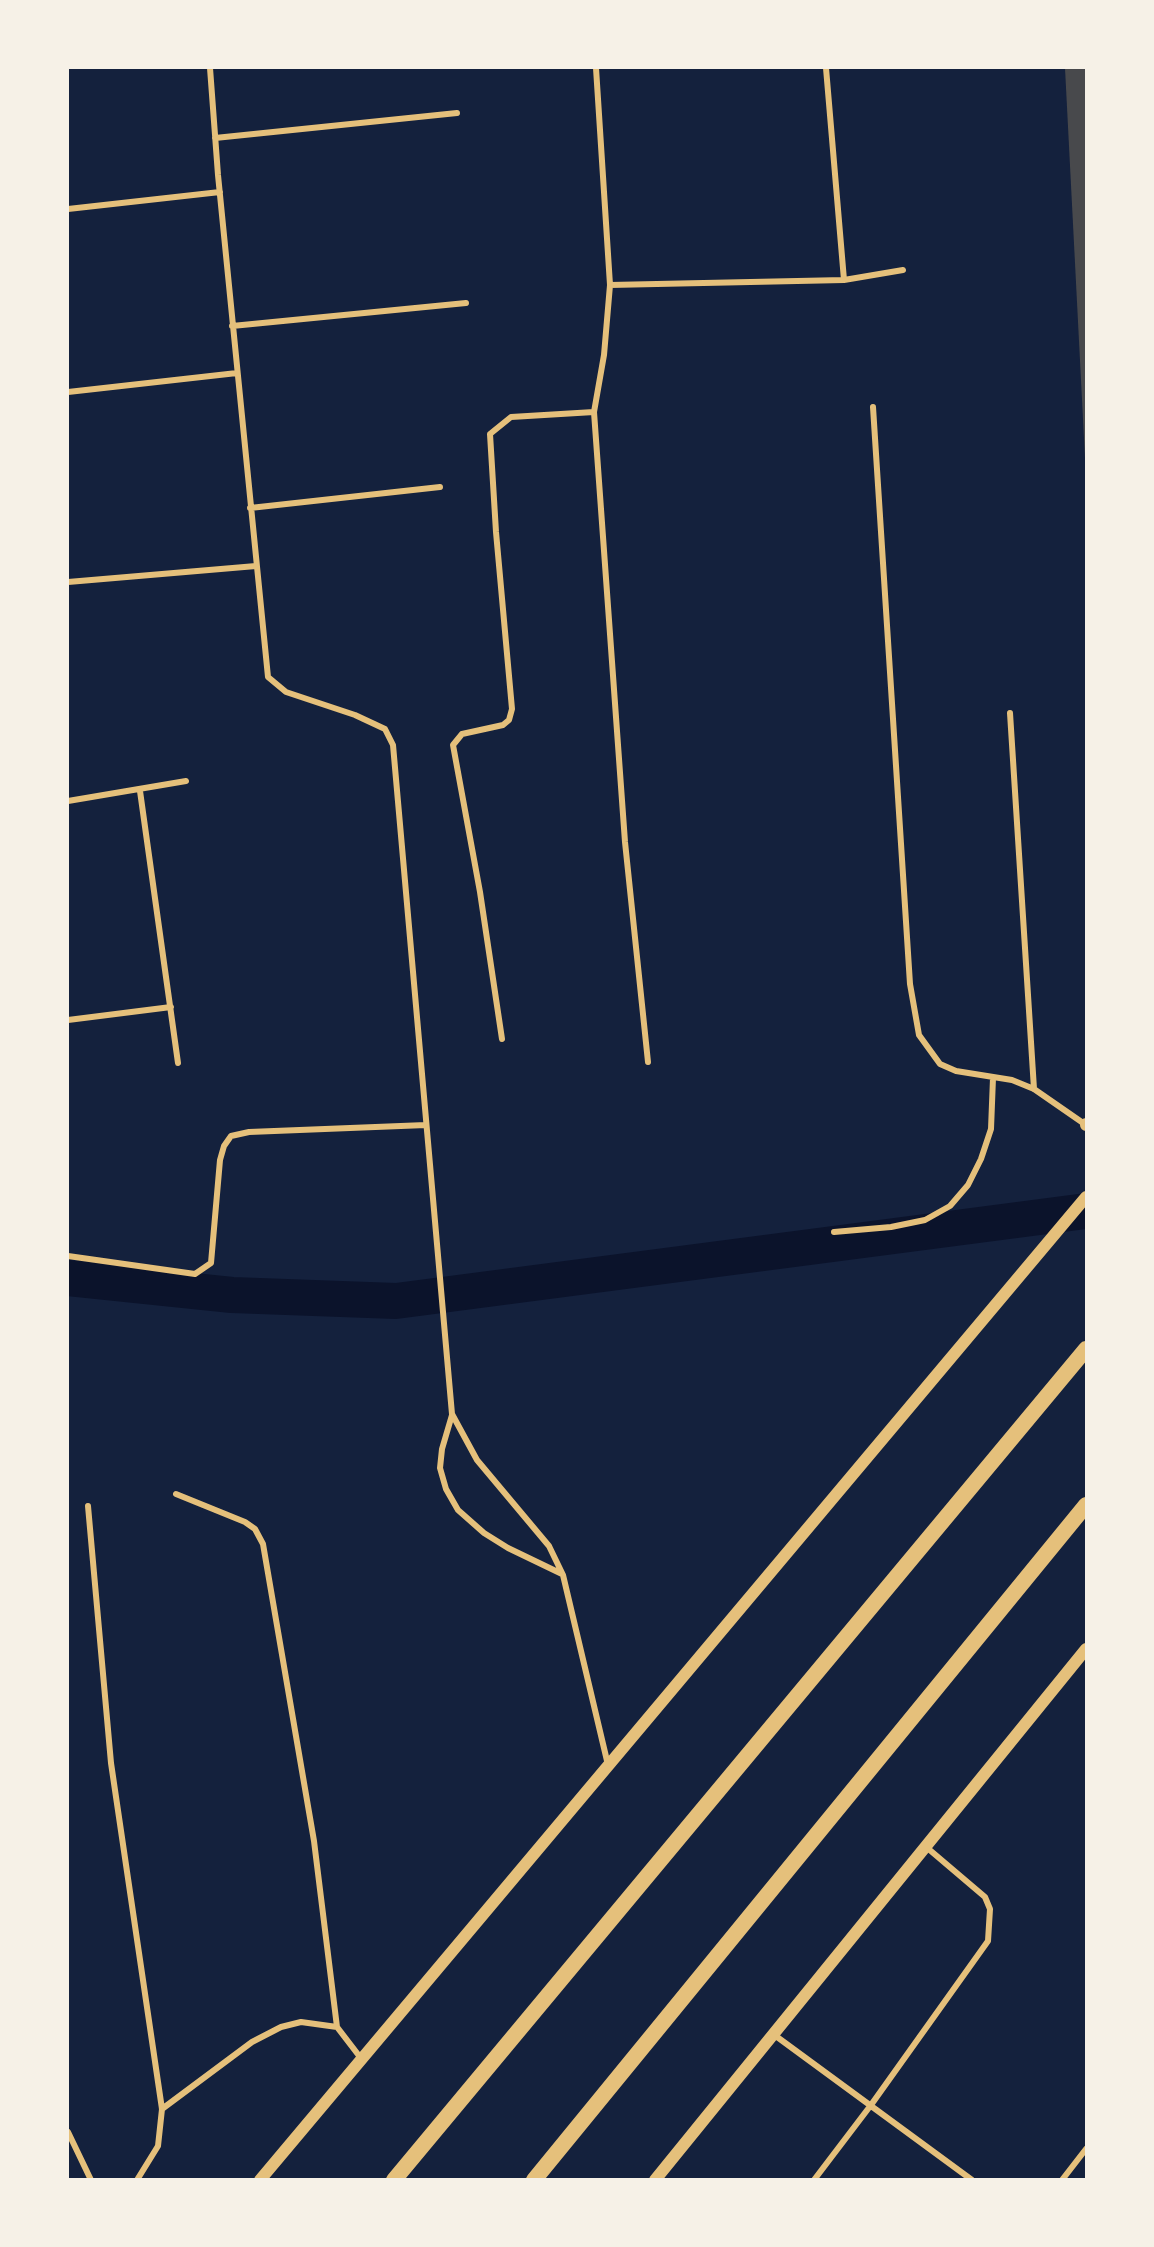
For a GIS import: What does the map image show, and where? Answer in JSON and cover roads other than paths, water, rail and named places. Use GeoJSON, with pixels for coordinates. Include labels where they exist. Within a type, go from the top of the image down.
{"type":"FeatureCollection","features":[{"type":"Feature","properties":{"kind":"highway"},"geometry":{"type":"LineString","coordinates":[[394,2180],[1086,1350]]}},
{"type":"Feature","properties":{"kind":"highway"},"geometry":{"type":"LineString","coordinates":[[534,2180],[1086,1505]]}},
{"type":"Feature","properties":{"kind":"main road"},"geometry":{"type":"LineString","coordinates":[[260,2180],[360,2057],[816,1521],[1086,1197]]}},
{"type":"Feature","properties":{"kind":"main road"},"geometry":{"type":"LineString","coordinates":[[655,2180],[1086,1648]]}},
{"type":"Feature","properties":{"kind":"street"},"geometry":{"type":"LineString","coordinates":[[210,68],[232,326],[268,677],[286,692],[355,715],[385,729],[393,746],[452,1414],[477,1460],[549,1546],[562,1575],[608,1766]]}},
{"type":"Feature","properties":{"kind":"street"},"geometry":{"type":"LineString","coordinates":[[596,68],[610,285],[604,355],[594,412],[625,842],[648,1062]]}},
{"type":"Feature","properties":{"kind":"street"},"geometry":{"type":"LineString","coordinates":[[826,68],[844,280]]}},
{"type":"Feature","properties":{"kind":"street"},"geometry":{"type":"LineString","coordinates":[[215,138],[457,113]]}},
{"type":"Feature","properties":{"kind":"street"},"geometry":{"type":"LineString","coordinates":[[68,209],[220,192]]}},
{"type":"Feature","properties":{"kind":"street"},"geometry":{"type":"LineString","coordinates":[[610,285],[844,280],[903,270]]}},
{"type":"Feature","properties":{"kind":"street"},"geometry":{"type":"LineString","coordinates":[[232,326],[466,303]]}},
{"type":"Feature","properties":{"kind":"street"},"geometry":{"type":"LineString","coordinates":[[68,392],[237,373]]}},
{"type":"Feature","properties":{"kind":"street"},"geometry":{"type":"LineString","coordinates":[[873,407],[910,984],[919,1035],[939,1064],[956,1071],[1012,1080],[1034,1089],[1086,1124]]}},
{"type":"Feature","properties":{"kind":"street"},"geometry":{"type":"LineString","coordinates":[[502,1039],[480,892],[453,745],[462,734],[503,725],[509,720],[513,710],[496,532],[490,434],[511,417],[594,412]]}},
{"type":"Feature","properties":{"kind":"street"},"geometry":{"type":"LineString","coordinates":[[250,508],[440,488]]}},
{"type":"Feature","properties":{"kind":"street"},"geometry":{"type":"LineString","coordinates":[[68,582],[256,566]]}},
{"type":"Feature","properties":{"kind":"street"},"geometry":{"type":"LineString","coordinates":[[1010,712],[1034,1089]]}},
{"type":"Feature","properties":{"kind":"street"},"geometry":{"type":"LineString","coordinates":[[68,801],[186,781]]}},
{"type":"Feature","properties":{"kind":"street"},"geometry":{"type":"LineString","coordinates":[[140,790],[178,1063]]}},
{"type":"Feature","properties":{"kind":"street"},"geometry":{"type":"LineString","coordinates":[[68,1020],[171,1008]]}},
{"type":"Feature","properties":{"kind":"street"},"geometry":{"type":"LineString","coordinates":[[834,1232],[891,1227],[925,1220],[950,1206],[968,1185],[981,1160],[991,1129],[993,1078]]}},
{"type":"Feature","properties":{"kind":"street"},"geometry":{"type":"LineString","coordinates":[[68,1256],[195,1274],[211,1263],[220,1160],[224,1146],[231,1136],[249,1132],[426,1125]]}},
{"type":"Feature","properties":{"kind":"street"},"geometry":{"type":"LineString","coordinates":[[452,1414],[442,1449],[440,1468],[446,1489],[458,1510],[484,1533],[508,1548],[562,1575]]}},
{"type":"Feature","properties":{"kind":"street"},"geometry":{"type":"LineString","coordinates":[[176,1494],[244,1522],[255,1529],[263,1544],[314,1841],[337,2027],[360,2057]]}},
{"type":"Feature","properties":{"kind":"street"},"geometry":{"type":"LineString","coordinates":[[88,1506],[111,1762],[162,2109],[158,2145],[137,2180]]}},
{"type":"Feature","properties":{"kind":"street"},"geometry":{"type":"LineString","coordinates":[[814,2180],[871,2105],[988,1941],[991,1927],[990,1909],[985,1897],[925,1845]]}},
{"type":"Feature","properties":{"kind":"street"},"geometry":{"type":"LineString","coordinates":[[162,2109],[252,2042],[281,2027],[301,2022],[337,2027]]}},
{"type":"Feature","properties":{"kind":"street"},"geometry":{"type":"LineString","coordinates":[[772,2034],[972,2180]]}},
{"type":"Feature","properties":{"kind":"street"},"geometry":{"type":"LineString","coordinates":[[68,2132],[91,2180]]}},
{"type":"Feature","properties":{"kind":"street"},"geometry":{"type":"LineString","coordinates":[[1062,2180],[1086,2149]]}},
{"type":"Feature","properties":{"kind":"waterway"},"geometry":{"type":"LineString","coordinates":[[68,1278],[232,1295],[396,1301],[1086,1211]]}}]}
